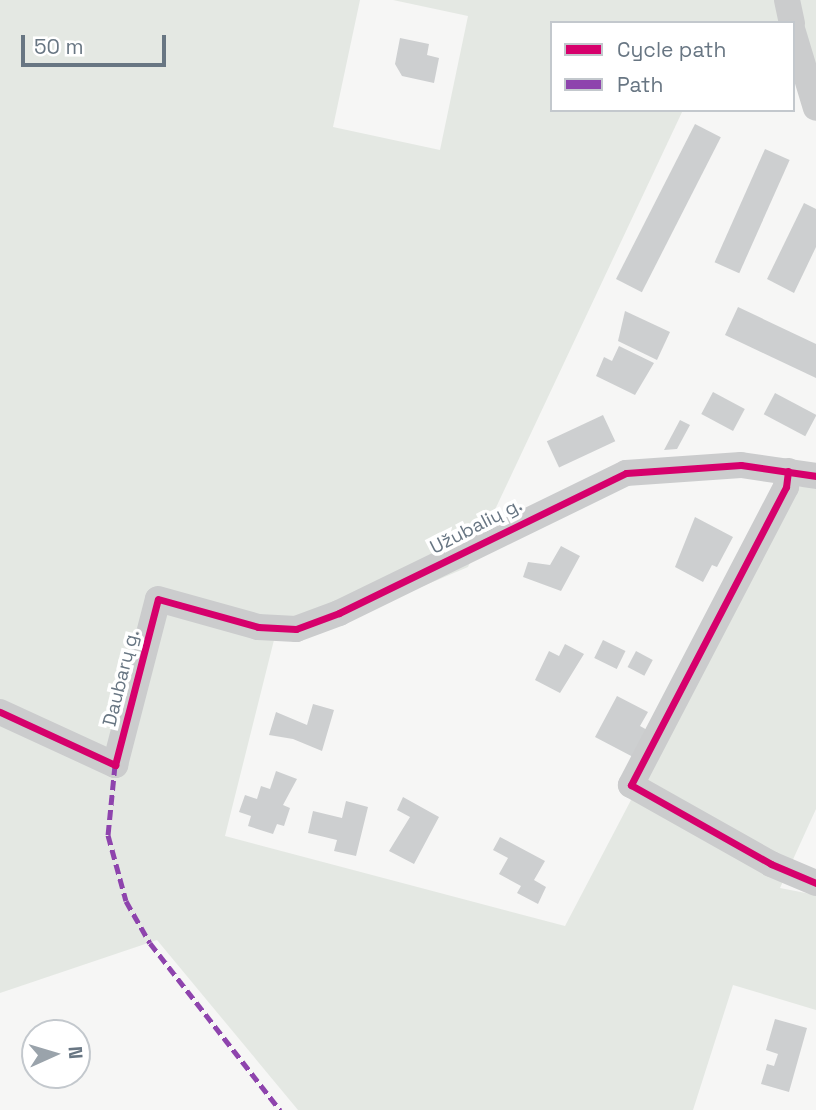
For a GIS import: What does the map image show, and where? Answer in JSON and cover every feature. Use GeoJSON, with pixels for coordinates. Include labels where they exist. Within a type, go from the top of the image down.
{"type":"FeatureCollection","features":[{"type":"Feature","properties":{"kind":"street"},"geometry":{"type":"LineString","coordinates":[[787,0],[792,21]]}},
{"type":"Feature","properties":{"kind":"street"},"geometry":{"type":"LineString","coordinates":[[795,39],[816,108]]}},
{"type":"Feature","properties":{"kind":"street","name":"Užubalių g."},"geometry":{"type":"LineString","coordinates":[[158,599],[258,627],[296,629],[339,613],[626,473],[741,465],[816,476]]}},
{"type":"Feature","properties":{"kind":"street"},"geometry":{"type":"LineString","coordinates":[[788,471],[786,487],[631,785],[771,864],[816,883]]}},
{"type":"Feature","properties":{"kind":"street","name":"Daubarų g."},"geometry":{"type":"LineString","coordinates":[[0,712],[115,765],[158,599]]}},
{"type":"Feature","properties":{"kind":"shaded area"},"geometry":{"type":"Polygon","coordinates":[[[0,0],[360,0],[333,127],[440,150],[468,16],[393,0],[779,0],[784,21],[550,21],[550,112],[682,112],[468,567],[381,604],[274,640],[225,836],[565,926],[795,487],[813,487],[816,482],[816,809],[780,888],[816,895],[816,1010],[733,985],[693,1110],[298,1110],[157,940],[0,993],[0,0]]]}},
{"type":"Feature","properties":{"kind":"shaded area"},"geometry":{"type":"Polygon","coordinates":[[[796,0],[816,0],[816,83],[796,0]]]}},
{"type":"Feature","properties":{"kind":"building"},"geometry":{"type":"Polygon","coordinates":[[[400,38],[429,44],[427,55],[439,58],[434,83],[402,76],[395,64],[400,38]]]}},
{"type":"Feature","properties":{"kind":"building"},"geometry":{"type":"Polygon","coordinates":[[[695,124],[721,137],[642,292],[616,279],[695,124]]]}},
{"type":"Feature","properties":{"kind":"building"},"geometry":{"type":"Polygon","coordinates":[[[765,149],[790,160],[739,273],[715,262],[765,149]]]}},
{"type":"Feature","properties":{"kind":"building"},"geometry":{"type":"Polygon","coordinates":[[[804,203],[816,209],[816,247],[794,293],[767,279],[804,203]]]}},
{"type":"Feature","properties":{"kind":"building"},"geometry":{"type":"Polygon","coordinates":[[[738,307],[816,344],[816,378],[725,335],[738,307]]]}},
{"type":"Feature","properties":{"kind":"building"},"geometry":{"type":"Polygon","coordinates":[[[625,311],[670,332],[657,360],[618,341],[625,311]]]}},
{"type":"Feature","properties":{"kind":"building"},"geometry":{"type":"Polygon","coordinates":[[[619,346],[654,363],[635,395],[596,376],[604,357],[612,361],[619,346]]]}},
{"type":"Feature","properties":{"kind":"building"},"geometry":{"type":"Polygon","coordinates":[[[713,392],[745,409],[733,431],[701,414],[713,392]]]}},
{"type":"Feature","properties":{"kind":"building"},"geometry":{"type":"Polygon","coordinates":[[[775,393],[816,415],[805,436],[764,414],[775,393]]]}},
{"type":"Feature","properties":{"kind":"building"},"geometry":{"type":"Polygon","coordinates":[[[603,415],[615,441],[559,467],[547,441],[603,415]]]}},
{"type":"Feature","properties":{"kind":"building"},"geometry":{"type":"Polygon","coordinates":[[[680,420],[690,425],[677,449],[664,450],[680,420]]]}},
{"type":"Feature","properties":{"kind":"building"},"geometry":{"type":"Polygon","coordinates":[[[695,517],[733,537],[717,567],[712,565],[703,582],[675,567],[695,517]]]}},
{"type":"Feature","properties":{"kind":"building"},"geometry":{"type":"Polygon","coordinates":[[[561,546],[580,556],[561,591],[523,577],[528,562],[550,565],[561,546]]]}},
{"type":"Feature","properties":{"kind":"building"},"geometry":{"type":"Polygon","coordinates":[[[603,640],[625,651],[617,669],[594,658],[603,640]]]}},
{"type":"Feature","properties":{"kind":"building"},"geometry":{"type":"Polygon","coordinates":[[[565,644],[584,654],[560,693],[535,680],[549,651],[559,656],[565,644]]]}},
{"type":"Feature","properties":{"kind":"building"},"geometry":{"type":"Polygon","coordinates":[[[636,651],[653,660],[644,676],[628,667],[636,651]]]}},
{"type":"Feature","properties":{"kind":"building"},"geometry":{"type":"Polygon","coordinates":[[[617,696],[648,712],[640,726],[649,731],[635,758],[595,737],[617,696]]]}},
{"type":"Feature","properties":{"kind":"building"},"geometry":{"type":"Polygon","coordinates":[[[313,704],[334,710],[322,751],[293,739],[269,735],[276,712],[307,725],[313,704]]]}},
{"type":"Feature","properties":{"kind":"building"},"geometry":{"type":"Polygon","coordinates":[[[276,771],[297,779],[283,805],[290,808],[284,826],[277,824],[273,834],[248,826],[251,816],[239,812],[245,795],[257,799],[261,786],[270,789],[276,771]]]}},
{"type":"Feature","properties":{"kind":"building"},"geometry":{"type":"Polygon","coordinates":[[[403,797],[439,817],[414,864],[389,851],[410,817],[397,810],[403,797]]]}},
{"type":"Feature","properties":{"kind":"building"},"geometry":{"type":"Polygon","coordinates":[[[346,801],[368,807],[356,856],[334,851],[337,840],[308,833],[313,811],[342,818],[346,801]]]}},
{"type":"Feature","properties":{"kind":"building"},"geometry":{"type":"Polygon","coordinates":[[[500,837],[545,861],[534,880],[546,887],[538,904],[517,893],[521,886],[499,874],[508,858],[493,850],[500,837]]]}},
{"type":"Feature","properties":{"kind":"building"},"geometry":{"type":"Polygon","coordinates":[[[775,1019],[807,1028],[789,1092],[761,1084],[767,1064],[774,1066],[778,1054],[766,1050],[775,1019]]]}},
{"type":"Feature","properties":{"kind":"marked path"},"geometry":{"type":"LineString","coordinates":[[115,765],[108,835],[126,901],[150,943],[280,1110]]}},
{"type":"Feature","properties":{"kind":"cycle path"},"geometry":{"type":"LineString","coordinates":[[0,712],[115,765],[158,599],[258,627],[296,629],[339,613],[626,473],[741,465],[816,476]]}},
{"type":"Feature","properties":{"kind":"cycle path"},"geometry":{"type":"LineString","coordinates":[[788,471],[786,487],[631,785],[771,864],[816,883]]}}]}
